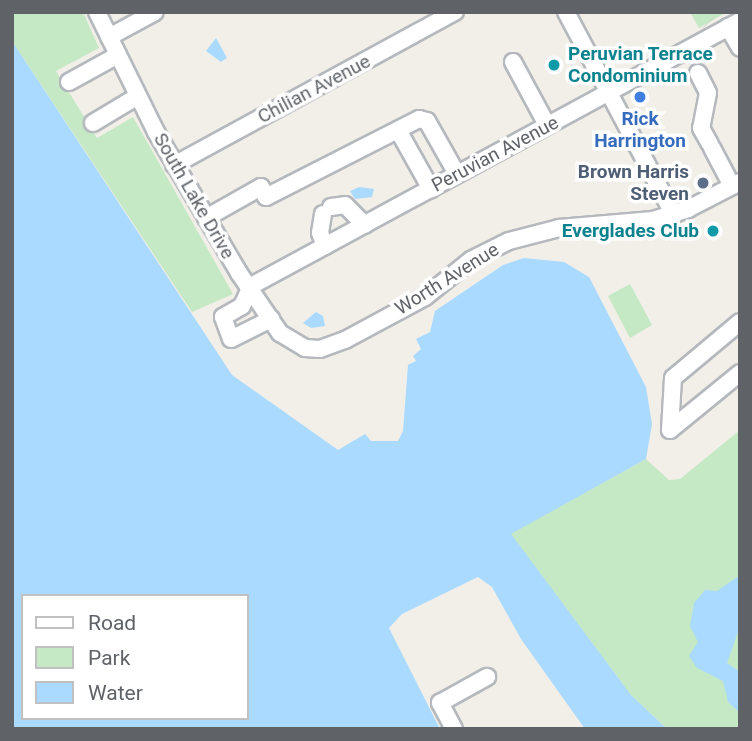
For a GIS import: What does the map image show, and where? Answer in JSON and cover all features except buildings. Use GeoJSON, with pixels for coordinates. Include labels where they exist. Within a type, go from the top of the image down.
{"type":"FeatureCollection","features":[{"type":"Feature","properties":{"kind":"street","name":"South Lake Drive"},"geometry":{"type":"LineString","coordinates":[[97,12],[174,164],[271,319],[286,340],[320,349]]}},
{"type":"Feature","properties":{"kind":"street"},"geometry":{"type":"LineString","coordinates":[[109,37],[155,12]]}},
{"type":"Feature","properties":{"kind":"street","name":"Chilian Avenue"},"geometry":{"type":"LineString","coordinates":[[174,164],[455,12]]}},
{"type":"Feature","properties":{"kind":"street"},"geometry":{"type":"LineString","coordinates":[[566,12],[674,215]]}},
{"type":"Feature","properties":{"kind":"street"},"geometry":{"type":"LineString","coordinates":[[734,24],[740,48]]}},
{"type":"Feature","properties":{"kind":"street","name":"Peruvian Avenue"},"geometry":{"type":"LineString","coordinates":[[250,286],[734,24]]}},
{"type":"Feature","properties":{"kind":"street"},"geometry":{"type":"LineString","coordinates":[[69,82],[118,55]]}},
{"type":"Feature","properties":{"kind":"street"},"geometry":{"type":"LineString","coordinates":[[513,62],[547,125]]}},
{"type":"Feature","properties":{"kind":"street"},"geometry":{"type":"LineString","coordinates":[[698,74],[708,93],[701,128],[736,184]]}},
{"type":"Feature","properties":{"kind":"street"},"geometry":{"type":"LineString","coordinates":[[93,123],[138,96]]}},
{"type":"Feature","properties":{"kind":"street"},"geometry":{"type":"LineString","coordinates":[[206,218],[261,187],[266,197],[424,118],[457,174]]}},
{"type":"Feature","properties":{"kind":"street"},"geometry":{"type":"LineString","coordinates":[[398,130],[431,189]]}},
{"type":"Feature","properties":{"kind":"street","name":"Worth Avenue"},"geometry":{"type":"LineString","coordinates":[[320,349],[425,296],[471,260],[509,241],[559,228],[633,224],[674,215],[736,184]]}},
{"type":"Feature","properties":{"kind":"street"},"geometry":{"type":"LineString","coordinates":[[325,246],[320,233],[327,211],[345,205],[365,225]]}},
{"type":"Feature","properties":{"kind":"street"},"geometry":{"type":"LineString","coordinates":[[250,286],[242,306],[223,317],[231,339],[271,319]]}},
{"type":"Feature","properties":{"kind":"street"},"geometry":{"type":"LineString","coordinates":[[740,322],[673,379],[670,430],[740,373]]}},
{"type":"Feature","properties":{"kind":"street"},"geometry":{"type":"LineString","coordinates":[[454,729],[440,703],[487,677]]}},
{"type":"Feature","properties":{"kind":"green space"},"geometry":{"type":"Polygon","coordinates":[[[12,12],[83,12],[99,48],[56,71],[97,138],[133,117],[233,294],[192,312],[12,41],[12,12]]]}},
{"type":"Feature","properties":{"kind":"green space"},"geometry":{"type":"Polygon","coordinates":[[[690,12],[727,12],[699,28],[690,12]]]}},
{"type":"Feature","properties":{"kind":"green space"},"geometry":{"type":"Polygon","coordinates":[[[630,284],[652,325],[630,338],[608,296],[630,284]]]}},
{"type":"Feature","properties":{"kind":"green space"},"geometry":{"type":"Polygon","coordinates":[[[740,430],[740,729],[667,729],[631,695],[510,534],[646,459],[669,480],[680,479],[740,430]]]}},
{"type":"Feature","properties":{"kind":"water"},"geometry":{"type":"Polygon","coordinates":[[[216,38],[227,58],[221,62],[206,51],[216,38]]]}},
{"type":"Feature","properties":{"kind":"water"},"geometry":{"type":"Polygon","coordinates":[[[12,41],[232,375],[338,450],[365,434],[371,441],[398,441],[403,431],[408,365],[416,361],[413,356],[421,349],[416,339],[430,332],[435,311],[503,265],[524,258],[564,262],[589,277],[646,387],[652,424],[646,459],[511,534],[631,695],[667,729],[585,729],[521,639],[492,587],[478,577],[402,614],[389,628],[440,729],[12,729],[12,41]]]}},
{"type":"Feature","properties":{"kind":"water"},"geometry":{"type":"Polygon","coordinates":[[[359,187],[374,189],[372,197],[355,199],[350,191],[359,187]]]}},
{"type":"Feature","properties":{"kind":"water"},"geometry":{"type":"Polygon","coordinates":[[[316,312],[323,316],[325,326],[311,328],[303,323],[316,312]]]}},
{"type":"Feature","properties":{"kind":"water"},"geometry":{"type":"Polygon","coordinates":[[[740,575],[740,626],[727,663],[740,672],[740,713],[728,702],[723,681],[697,668],[689,656],[698,642],[690,626],[694,603],[705,590],[717,591],[740,575]]]}},
{"type":"Feature","properties":{"kind":"place","name":"Peruvian Terrace Condominium"},"geometry":{"type":"Point","coordinates":[554,65]}},
{"type":"Feature","properties":{"kind":"place","name":"Rick Harrington"},"geometry":{"type":"Point","coordinates":[640,97]}},
{"type":"Feature","properties":{"kind":"place","name":"Brown Harris Steven"},"geometry":{"type":"Point","coordinates":[703,183]}},
{"type":"Feature","properties":{"kind":"place","name":"Everglades Club"},"geometry":{"type":"Point","coordinates":[713,231]}}]}
